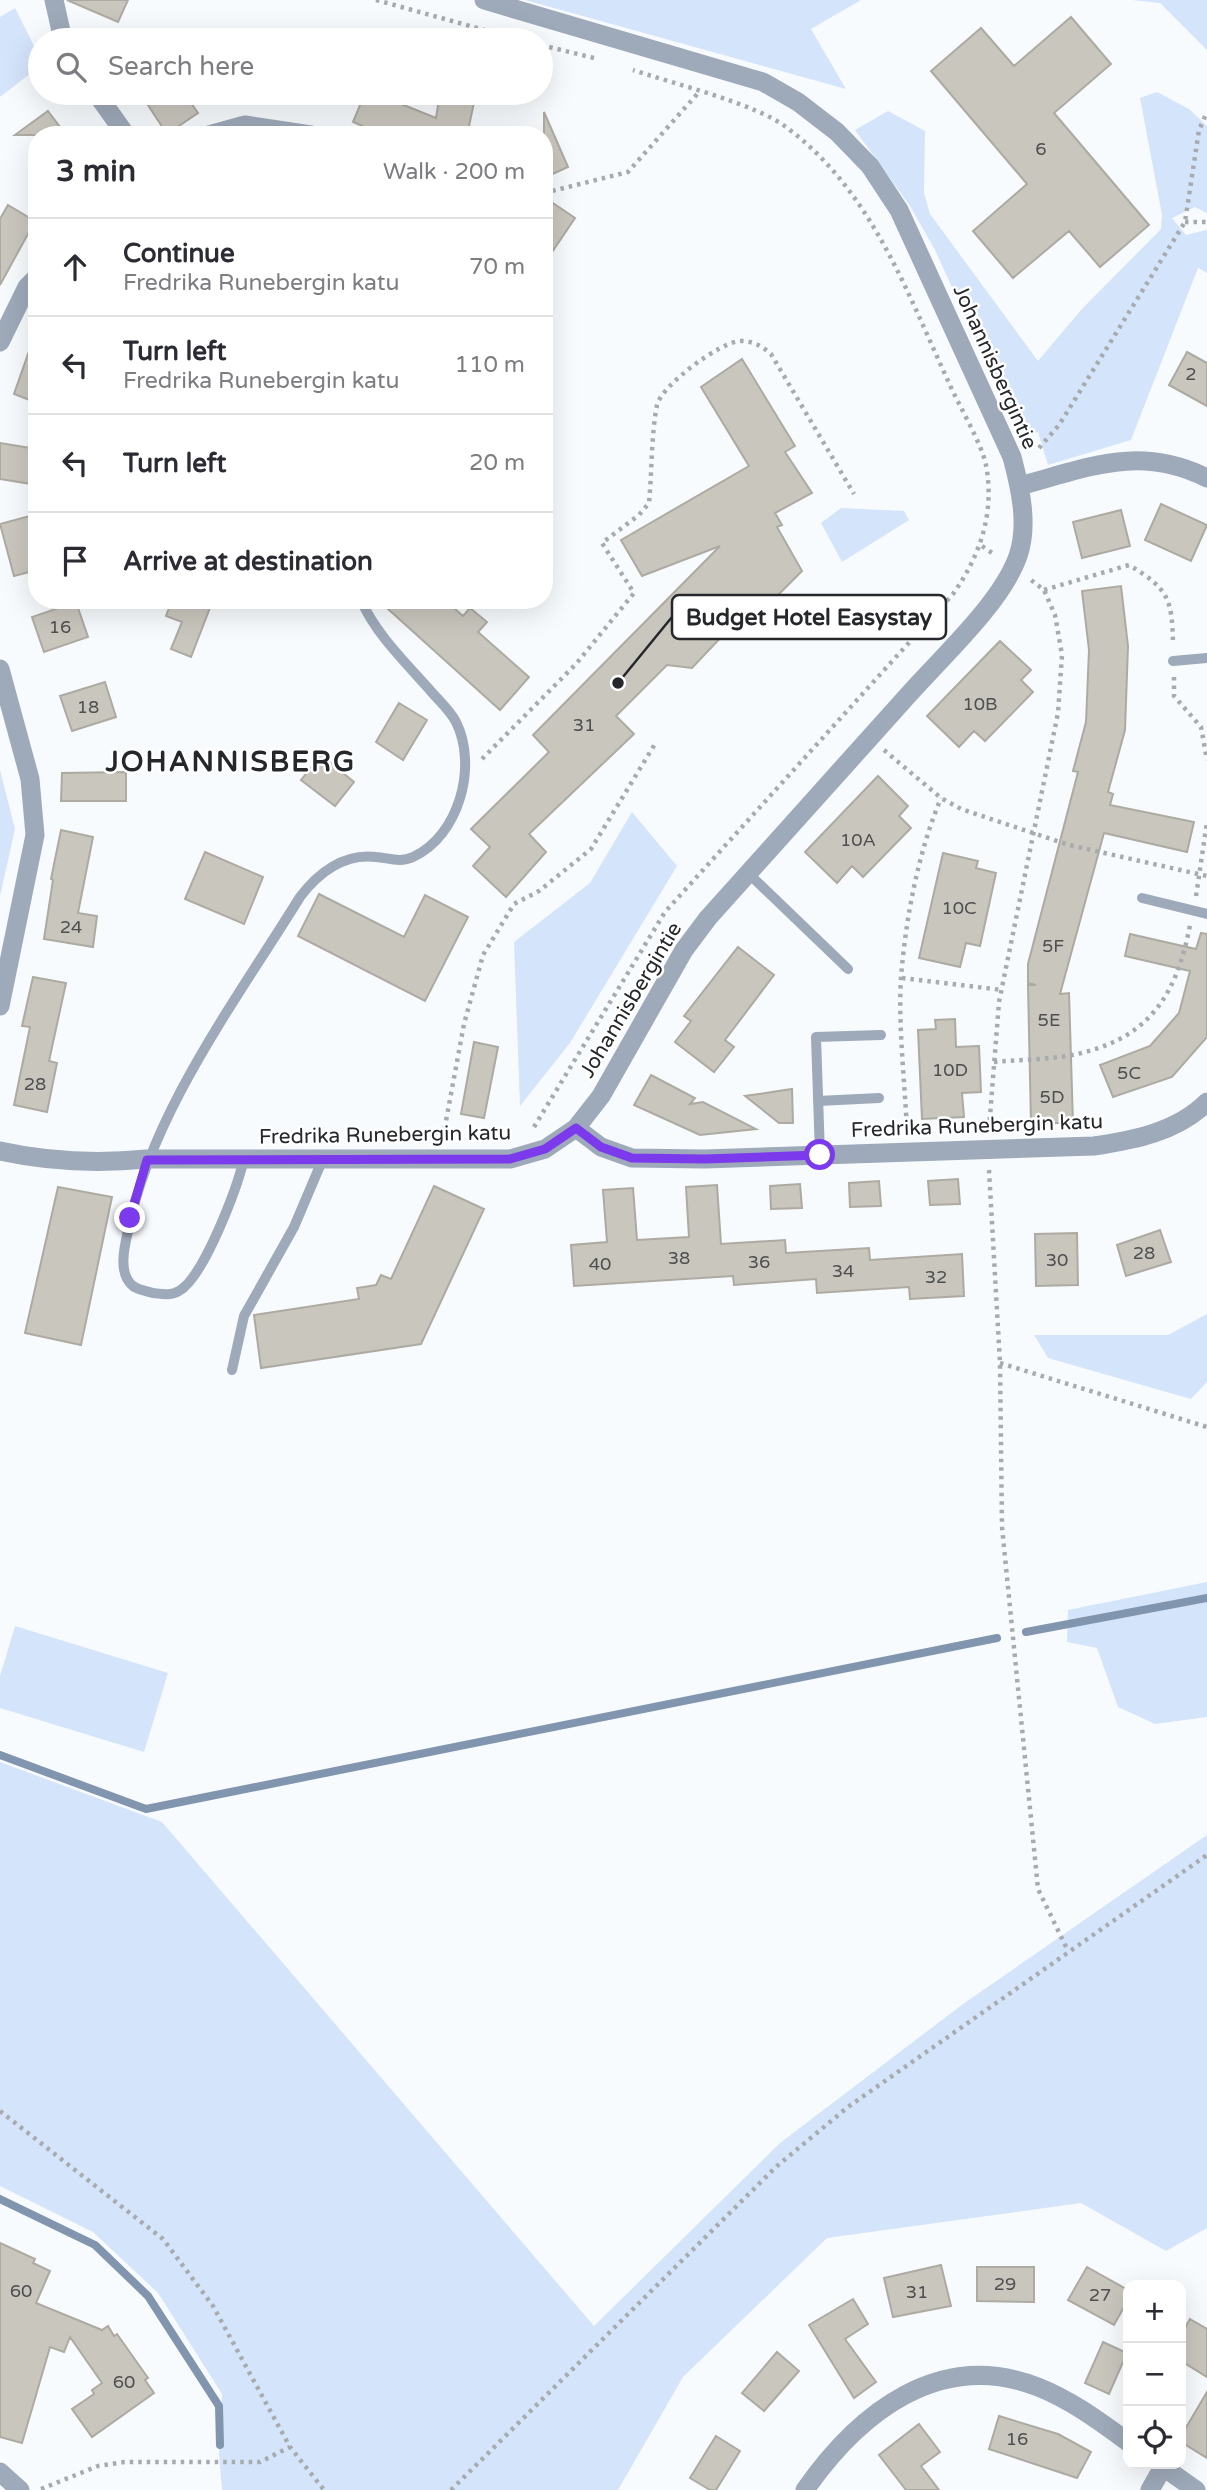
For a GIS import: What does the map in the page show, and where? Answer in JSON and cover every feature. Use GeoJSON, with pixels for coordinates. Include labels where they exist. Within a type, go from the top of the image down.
{"type":"FeatureCollection","features":[{"type":"Feature","properties":{"kind":"street"},"geometry":{"type":"LineString","coordinates":[[54,0],[60,28]]}},
{"type":"Feature","properties":{"kind":"street","name":"Johannisbergintie"},"geometry":{"type":"LineString","coordinates":[[484,0],[764,82],[798,102],[837,132],[870,166],[899,210],[1012,457],[1019,486],[1023,533],[1014,568],[989,603],[748,873],[684,950],[601,1096],[576,1128]]}},
{"type":"Feature","properties":{"kind":"street"},"geometry":{"type":"LineString","coordinates":[[105,105],[120,126]]}},
{"type":"Feature","properties":{"kind":"street"},"geometry":{"type":"LineString","coordinates":[[0,342],[28,286]]}},
{"type":"Feature","properties":{"kind":"street"},"geometry":{"type":"LineString","coordinates":[[1019,486],[1104,462],[1137,459],[1162,462],[1207,478]]}},
{"type":"Feature","properties":{"kind":"street"},"geometry":{"type":"LineString","coordinates":[[0,669],[30,779],[35,835],[0,1006]]}},
{"type":"Feature","properties":{"kind":"street","name":"Fredrika Runebergin katu"},"geometry":{"type":"LineString","coordinates":[[0,1151],[39,1160],[97,1164],[147,1160],[510,1159],[545,1149],[576,1128],[601,1147],[632,1158],[705,1159],[1094,1146],[1139,1140],[1179,1123],[1207,1101]]}},
{"type":"Feature","properties":{"kind":"street"},"geometry":{"type":"LineString","coordinates":[[805,2490],[851,2433],[879,2409],[910,2391],[946,2379],[1003,2377],[1037,2386],[1076,2405],[1123,2438]]}},
{"type":"Feature","properties":{"kind":"street"},"geometry":{"type":"LineString","coordinates":[[1150,2490],[1159,2469]]}},
{"type":"Feature","properties":{"kind":"street"},"geometry":{"type":"LineString","coordinates":[[1167,2469],[1196,2490]]}},
{"type":"Feature","properties":{"kind":"street"},"geometry":{"type":"LineString","coordinates":[[0,2472],[20,2490]]}},
{"type":"Feature","properties":{"kind":"lane"},"geometry":{"type":"LineString","coordinates":[[244,1159],[225,1217],[193,1279],[179,1292],[165,1295],[135,1288],[127,1280],[122,1257],[137,1189],[147,1160],[183,1088],[312,880],[334,864],[351,858],[374,856],[396,861],[412,858],[428,848],[448,822],[466,773],[467,755],[455,720],[385,636],[366,609]]}},
{"type":"Feature","properties":{"kind":"lane"},"geometry":{"type":"LineString","coordinates":[[1173,661],[1207,658]]}},
{"type":"Feature","properties":{"kind":"lane"},"geometry":{"type":"LineString","coordinates":[[748,873],[848,969]]}},
{"type":"Feature","properties":{"kind":"lane"},"geometry":{"type":"LineString","coordinates":[[1142,898],[1207,914]]}},
{"type":"Feature","properties":{"kind":"lane"},"geometry":{"type":"LineString","coordinates":[[820,1155],[816,1037],[881,1035]]}},
{"type":"Feature","properties":{"kind":"lane"},"geometry":{"type":"LineString","coordinates":[[818,1101],[879,1098]]}},
{"type":"Feature","properties":{"kind":"lane"},"geometry":{"type":"LineString","coordinates":[[232,1370],[244,1316],[294,1227],[323,1161]]}},
{"type":"Feature","properties":{"kind":"path"},"geometry":{"type":"LineString","coordinates":[[376,0],[478,28]]}},
{"type":"Feature","properties":{"kind":"path"},"geometry":{"type":"LineString","coordinates":[[553,48],[602,60]]}},
{"type":"Feature","properties":{"kind":"path"},"geometry":{"type":"LineString","coordinates":[[532,1130],[665,912],[953,594],[982,545],[987,513],[986,464],[871,220],[844,180],[785,126],[769,116],[627,68]]}},
{"type":"Feature","properties":{"kind":"path"},"geometry":{"type":"LineString","coordinates":[[553,191],[628,172],[699,92]]}},
{"type":"Feature","properties":{"kind":"path"},"geometry":{"type":"LineString","coordinates":[[1039,449],[1065,415],[1185,222],[1199,130],[1207,113]]}},
{"type":"Feature","properties":{"kind":"path"},"geometry":{"type":"LineString","coordinates":[[1185,222],[1207,222]]}},
{"type":"Feature","properties":{"kind":"path"},"geometry":{"type":"LineString","coordinates":[[466,773],[549,693],[634,593],[602,543],[639,515],[649,503],[657,403],[675,379],[731,343],[752,342],[763,347],[771,354],[854,494]]}},
{"type":"Feature","properties":{"kind":"path"},"geometry":{"type":"LineString","coordinates":[[982,545],[1044,590],[1055,615],[1062,655],[1058,713],[1002,990],[988,1148],[1000,1363],[1002,1527],[1038,1889],[1068,1951]]}},
{"type":"Feature","properties":{"kind":"path"},"geometry":{"type":"LineString","coordinates":[[1044,590],[1129,565],[1154,580],[1172,607],[1174,696],[1201,727],[1207,760]]}},
{"type":"Feature","properties":{"kind":"path"},"geometry":{"type":"LineString","coordinates":[[870,737],[941,798],[961,809],[1034,831],[1069,845],[1207,876]]}},
{"type":"Feature","properties":{"kind":"path"},"geometry":{"type":"LineString","coordinates":[[439,1161],[464,1024],[483,955],[514,904],[539,891],[591,849],[655,744]]}},
{"type":"Feature","properties":{"kind":"path"},"geometry":{"type":"LineString","coordinates":[[908,1151],[901,978],[913,895],[930,824],[941,798]]}},
{"type":"Feature","properties":{"kind":"path"},"geometry":{"type":"LineString","coordinates":[[995,1062],[1084,1053],[1131,1034],[1156,1013],[1183,964],[1207,822]]}},
{"type":"Feature","properties":{"kind":"path"},"geometry":{"type":"LineString","coordinates":[[901,978],[1002,990]]}},
{"type":"Feature","properties":{"kind":"path"},"geometry":{"type":"LineString","coordinates":[[1000,1363],[1207,1427]]}},
{"type":"Feature","properties":{"kind":"path"},"geometry":{"type":"LineString","coordinates":[[451,2490],[777,2166],[848,2107],[1207,1855]]}},
{"type":"Feature","properties":{"kind":"path"},"geometry":{"type":"LineString","coordinates":[[0,2111],[163,2239],[213,2306],[290,2447],[324,2490]]}},
{"type":"Feature","properties":{"kind":"path"},"geometry":{"type":"LineString","coordinates":[[38,2490],[98,2466],[124,2462],[260,2462],[290,2447]]}},
{"type":"Feature","properties":{"kind":"shaded area"},"geometry":{"type":"Polygon","coordinates":[[[525,0],[861,0],[811,29],[846,89],[525,0]]]}},
{"type":"Feature","properties":{"kind":"shaded area"},"geometry":{"type":"Polygon","coordinates":[[[1132,0],[1207,0],[1207,50],[1160,3],[1132,0]]]}},
{"type":"Feature","properties":{"kind":"shaded area"},"geometry":{"type":"Polygon","coordinates":[[[15,8],[28,34],[28,75],[0,97],[0,17],[15,8]]]}},
{"type":"Feature","properties":{"kind":"shaded area"},"geometry":{"type":"Polygon","coordinates":[[[1157,92],[1189,109],[1207,126],[1207,213],[1195,207],[1172,218],[1186,235],[1207,230],[1207,273],[1198,268],[1131,440],[1048,465],[1038,432],[1020,436],[935,250],[910,206],[855,130],[888,111],[925,131],[924,193],[930,214],[1038,361],[1081,310],[1161,229],[1162,215],[1140,98],[1157,92]]]}},
{"type":"Feature","properties":{"kind":"shaded area"},"geometry":{"type":"Polygon","coordinates":[[[841,508],[904,511],[909,520],[842,562],[821,523],[841,508]]]}},
{"type":"Feature","properties":{"kind":"shaded area"},"geometry":{"type":"Polygon","coordinates":[[[0,770],[15,829],[0,896],[0,770]]]}},
{"type":"Feature","properties":{"kind":"shaded area"},"geometry":{"type":"Polygon","coordinates":[[[632,812],[677,866],[570,1043],[520,1106],[514,942],[590,883],[632,812]]]}},
{"type":"Feature","properties":{"kind":"shaded area"},"geometry":{"type":"Polygon","coordinates":[[[1207,1314],[1207,1382],[1191,1399],[1048,1358],[1034,1335],[1168,1335],[1207,1314]]]}},
{"type":"Feature","properties":{"kind":"shaded area"},"geometry":{"type":"Polygon","coordinates":[[[1207,1582],[1207,1717],[1155,1724],[1118,1707],[1097,1648],[1067,1642],[1068,1610],[1207,1582]]]}},
{"type":"Feature","properties":{"kind":"shaded area"},"geometry":{"type":"Polygon","coordinates":[[[15,1626],[168,1673],[144,1752],[0,1708],[0,1676],[15,1626]]]}},
{"type":"Feature","properties":{"kind":"shaded area"},"geometry":{"type":"Polygon","coordinates":[[[0,1762],[162,1822],[594,2326],[780,2143],[963,2004],[1207,1835],[1207,2228],[1166,2251],[1081,2203],[827,2238],[683,2377],[618,2490],[222,2490],[219,2454],[222,2394],[158,2293],[93,2232],[0,2186],[0,1762]]]}},
{"type":"Feature","properties":{"kind":"building"},"geometry":{"type":"Polygon","coordinates":[[[67,0],[128,0],[118,22],[67,0]]]}},
{"type":"Feature","properties":{"kind":"building"},"geometry":{"type":"Polygon","coordinates":[[[1071,17],[1111,64],[1054,113],[1149,225],[1100,267],[1069,231],[1013,278],[973,231],[1027,184],[931,71],[981,28],[1014,66],[1071,17]]]}},
{"type":"Feature","properties":{"kind":"building"},"geometry":{"type":"Polygon","coordinates":[[[148,105],[192,105],[198,113],[179,126],[162,126],[148,105]]]}},
{"type":"Feature","properties":{"kind":"building"},"geometry":{"type":"Polygon","coordinates":[[[360,105],[404,105],[436,118],[438,105],[473,105],[469,126],[362,126],[353,122],[360,105]]]}},
{"type":"Feature","properties":{"kind":"building"},"geometry":{"type":"Polygon","coordinates":[[[48,111],[59,126],[28,126],[28,135],[15,135],[48,111]]]}},
{"type":"Feature","properties":{"kind":"building"},"geometry":{"type":"Polygon","coordinates":[[[544,112],[550,126],[544,126],[544,112]]]}},
{"type":"Feature","properties":{"kind":"building"},"geometry":{"type":"Polygon","coordinates":[[[553,133],[568,167],[553,174],[553,133]]]}},
{"type":"Feature","properties":{"kind":"building"},"geometry":{"type":"Polygon","coordinates":[[[553,203],[575,218],[553,251],[553,203]]]}},
{"type":"Feature","properties":{"kind":"building"},"geometry":{"type":"Polygon","coordinates":[[[8,205],[28,217],[28,234],[0,285],[0,219],[8,205]]]}},
{"type":"Feature","properties":{"kind":"building"},"geometry":{"type":"Polygon","coordinates":[[[1187,352],[1207,363],[1207,406],[1169,385],[1187,352]]]}},
{"type":"Feature","properties":{"kind":"building"},"geometry":{"type":"Polygon","coordinates":[[[28,354],[28,399],[14,394],[28,354]]]}},
{"type":"Feature","properties":{"kind":"building"},"geometry":{"type":"Polygon","coordinates":[[[742,359],[795,446],[785,452],[812,493],[775,513],[782,525],[777,527],[802,571],[749,624],[742,615],[692,668],[667,665],[616,716],[634,734],[529,834],[546,852],[506,897],[473,866],[490,847],[471,829],[549,752],[533,735],[720,546],[642,576],[621,540],[749,466],[701,387],[742,359]]]}},
{"type":"Feature","properties":{"kind":"building"},"geometry":{"type":"Polygon","coordinates":[[[0,443],[28,448],[28,484],[0,479],[0,443]]]}},
{"type":"Feature","properties":{"kind":"building"},"geometry":{"type":"Polygon","coordinates":[[[1161,504],[1207,525],[1191,561],[1145,540],[1161,504]]]}},
{"type":"Feature","properties":{"kind":"building"},"geometry":{"type":"Polygon","coordinates":[[[1121,510],[1130,546],[1082,558],[1073,522],[1121,510]]]}},
{"type":"Feature","properties":{"kind":"building"},"geometry":{"type":"Polygon","coordinates":[[[28,516],[28,572],[14,576],[0,524],[28,516]]]}},
{"type":"Feature","properties":{"kind":"building"},"geometry":{"type":"Polygon","coordinates":[[[1121,586],[1128,646],[1125,730],[1108,792],[1113,794],[1110,805],[1194,822],[1187,852],[1104,833],[1060,994],[1069,993],[1073,1123],[1031,1123],[1028,985],[1036,985],[1028,983],[1028,964],[1078,772],[1073,771],[1086,722],[1089,650],[1082,591],[1121,586]]]}},
{"type":"Feature","properties":{"kind":"building"},"geometry":{"type":"Polygon","coordinates":[[[55,609],[78,609],[88,637],[44,652],[32,617],[55,609]]]}},
{"type":"Feature","properties":{"kind":"building"},"geometry":{"type":"Polygon","coordinates":[[[169,609],[210,609],[191,657],[171,649],[182,622],[166,616],[169,609]]]}},
{"type":"Feature","properties":{"kind":"building"},"geometry":{"type":"Polygon","coordinates":[[[388,609],[455,609],[463,616],[471,609],[487,622],[478,632],[529,677],[500,710],[388,609]]]}},
{"type":"Feature","properties":{"kind":"building"},"geometry":{"type":"Polygon","coordinates":[[[1000,641],[1031,670],[1021,680],[1033,692],[985,741],[974,731],[959,747],[927,716],[1000,641]]]}},
{"type":"Feature","properties":{"kind":"building"},"geometry":{"type":"Polygon","coordinates":[[[105,682],[116,717],[72,731],[60,696],[105,682]]]}},
{"type":"Feature","properties":{"kind":"building"},"geometry":{"type":"Polygon","coordinates":[[[399,703],[427,720],[403,760],[376,742],[399,703]]]}},
{"type":"Feature","properties":{"kind":"building"},"geometry":{"type":"Polygon","coordinates":[[[321,755],[354,782],[335,806],[301,780],[321,755]]]}},
{"type":"Feature","properties":{"kind":"building"},"geometry":{"type":"Polygon","coordinates":[[[126,772],[126,801],[61,801],[62,773],[126,772]]]}},
{"type":"Feature","properties":{"kind":"building"},"geometry":{"type":"Polygon","coordinates":[[[878,776],[908,806],[899,816],[911,828],[863,877],[852,866],[837,883],[805,852],[878,776]]]}},
{"type":"Feature","properties":{"kind":"building"},"geometry":{"type":"Polygon","coordinates":[[[61,830],[93,837],[78,913],[97,916],[93,947],[44,939],[53,880],[51,879],[61,830]]]}},
{"type":"Feature","properties":{"kind":"building"},"geometry":{"type":"Polygon","coordinates":[[[205,852],[263,877],[244,924],[185,899],[205,852]]]}},
{"type":"Feature","properties":{"kind":"building"},"geometry":{"type":"Polygon","coordinates":[[[943,853],[978,861],[976,868],[996,873],[980,946],[966,943],[960,967],[919,958],[943,853]]]}},
{"type":"Feature","properties":{"kind":"building"},"geometry":{"type":"Polygon","coordinates":[[[319,894],[404,937],[425,895],[468,917],[425,1001],[298,936],[319,894]]]}},
{"type":"Feature","properties":{"kind":"building"},"geometry":{"type":"Polygon","coordinates":[[[1201,933],[1207,934],[1207,1037],[1172,1077],[1113,1097],[1100,1065],[1150,1046],[1179,1013],[1190,971],[1125,956],[1130,934],[1196,949],[1201,933]]]}},
{"type":"Feature","properties":{"kind":"building"},"geometry":{"type":"Polygon","coordinates":[[[738,947],[774,975],[725,1040],[734,1047],[714,1072],[675,1042],[691,1021],[684,1016],[738,947]]]}},
{"type":"Feature","properties":{"kind":"building"},"geometry":{"type":"Polygon","coordinates":[[[33,977],[66,983],[49,1061],[57,1063],[47,1112],[14,1105],[30,1027],[22,1026],[33,977]]]}},
{"type":"Feature","properties":{"kind":"building"},"geometry":{"type":"Polygon","coordinates":[[[955,1019],[956,1047],[979,1046],[981,1092],[962,1093],[964,1117],[922,1119],[918,1030],[936,1029],[935,1020],[955,1019]]]}},
{"type":"Feature","properties":{"kind":"building"},"geometry":{"type":"Polygon","coordinates":[[[474,1042],[498,1047],[484,1118],[461,1114],[474,1042]]]}},
{"type":"Feature","properties":{"kind":"building"},"geometry":{"type":"Polygon","coordinates":[[[651,1075],[695,1098],[690,1104],[703,1102],[756,1129],[700,1135],[634,1105],[651,1075]]]}},
{"type":"Feature","properties":{"kind":"building"},"geometry":{"type":"Polygon","coordinates":[[[792,1089],[793,1123],[779,1123],[745,1096],[792,1089]]]}},
{"type":"Feature","properties":{"kind":"building"},"geometry":{"type":"Polygon","coordinates":[[[958,1179],[960,1204],[930,1205],[928,1181],[958,1179]]]}},
{"type":"Feature","properties":{"kind":"building"},"geometry":{"type":"Polygon","coordinates":[[[879,1181],[881,1206],[850,1207],[849,1183],[879,1181]]]}},
{"type":"Feature","properties":{"kind":"building"},"geometry":{"type":"Polygon","coordinates":[[[800,1184],[802,1208],[771,1209],[770,1186],[800,1184]]]}},
{"type":"Feature","properties":{"kind":"building"},"geometry":{"type":"Polygon","coordinates":[[[717,1185],[721,1244],[785,1240],[786,1253],[869,1248],[870,1260],[962,1254],[964,1296],[910,1299],[909,1287],[817,1293],[816,1279],[734,1285],[733,1276],[574,1286],[571,1245],[607,1242],[603,1190],[633,1188],[637,1240],[689,1237],[686,1187],[717,1185]]]}},
{"type":"Feature","properties":{"kind":"building"},"geometry":{"type":"Polygon","coordinates":[[[434,1186],[484,1209],[421,1344],[261,1368],[254,1315],[359,1299],[357,1288],[376,1285],[381,1275],[391,1279],[434,1186]]]}},
{"type":"Feature","properties":{"kind":"building"},"geometry":{"type":"Polygon","coordinates":[[[58,1187],[112,1197],[81,1345],[25,1333],[58,1187]]]}},
{"type":"Feature","properties":{"kind":"building"},"geometry":{"type":"Polygon","coordinates":[[[1160,1230],[1171,1262],[1126,1276],[1117,1245],[1160,1230]]]}},
{"type":"Feature","properties":{"kind":"building"},"geometry":{"type":"Polygon","coordinates":[[[1077,1233],[1078,1285],[1036,1286],[1035,1234],[1077,1233]]]}},
{"type":"Feature","properties":{"kind":"building"},"geometry":{"type":"Polygon","coordinates":[[[0,2243],[35,2259],[33,2263],[50,2271],[36,2303],[102,2330],[108,2326],[114,2336],[117,2334],[148,2378],[145,2380],[154,2393],[92,2437],[72,2409],[94,2394],[92,2390],[102,2383],[70,2337],[64,2352],[50,2347],[22,2443],[0,2437],[0,2243]]]}},
{"type":"Feature","properties":{"kind":"building"},"geometry":{"type":"Polygon","coordinates":[[[941,2265],[951,2306],[893,2317],[884,2278],[941,2265]]]}},
{"type":"Feature","properties":{"kind":"building"},"geometry":{"type":"Polygon","coordinates":[[[977,2267],[1034,2267],[1034,2302],[977,2301],[977,2267]]]}},
{"type":"Feature","properties":{"kind":"building"},"geometry":{"type":"Polygon","coordinates":[[[1087,2267],[1123,2287],[1123,2309],[1114,2325],[1068,2300],[1087,2267]]]}},
{"type":"Feature","properties":{"kind":"building"},"geometry":{"type":"Polygon","coordinates":[[[853,2299],[868,2324],[845,2339],[876,2382],[854,2398],[809,2325],[853,2299]]]}},
{"type":"Feature","properties":{"kind":"building"},"geometry":{"type":"Polygon","coordinates":[[[1190,2319],[1207,2329],[1207,2377],[1186,2364],[1186,2326],[1190,2319]]]}},
{"type":"Feature","properties":{"kind":"building"},"geometry":{"type":"Polygon","coordinates":[[[1103,2342],[1123,2351],[1123,2362],[1109,2394],[1085,2383],[1103,2342]]]}},
{"type":"Feature","properties":{"kind":"building"},"geometry":{"type":"Polygon","coordinates":[[[777,2352],[799,2371],[764,2411],[742,2393],[777,2352]]]}},
{"type":"Feature","properties":{"kind":"building"},"geometry":{"type":"Polygon","coordinates":[[[1207,2392],[1207,2458],[1186,2445],[1186,2428],[1207,2392]]]}},
{"type":"Feature","properties":{"kind":"building"},"geometry":{"type":"Polygon","coordinates":[[[999,2416],[1058,2434],[1091,2452],[1077,2478],[989,2449],[999,2416]]]}},
{"type":"Feature","properties":{"kind":"building"},"geometry":{"type":"Polygon","coordinates":[[[919,2424],[940,2452],[921,2466],[939,2490],[906,2490],[879,2455],[919,2424]]]}},
{"type":"Feature","properties":{"kind":"building"},"geometry":{"type":"Polygon","coordinates":[[[716,2436],[740,2451],[716,2490],[710,2490],[690,2478],[716,2436]]]}},
{"type":"Feature","properties":{"kind":"waterway"},"geometry":{"type":"LineString","coordinates":[[1026,1632],[1207,1598]]}},
{"type":"Feature","properties":{"kind":"waterway"},"geometry":{"type":"LineString","coordinates":[[0,1755],[146,1809],[997,1638]]}},
{"type":"Feature","properties":{"kind":"waterway"},"geometry":{"type":"LineString","coordinates":[[0,2199],[95,2245],[148,2296],[219,2406],[220,2445]]}},
{"type":"Feature","properties":{"kind":"place","name":"Budget Hotel Easystay"},"geometry":{"type":"Point","coordinates":[618,683]}},
{"type":"Feature","properties":{"kind":"district","name":"JOHANNISBERG"},"geometry":{"type":"Point","coordinates":[231,762]}},
{"type":"Feature","properties":{"kind":"route"},"geometry":{"type":"LineString","coordinates":[[130,1218],[147,1160],[510,1159],[545,1149],[576,1128],[601,1147],[632,1158],[705,1159],[820,1155]]}}]}
